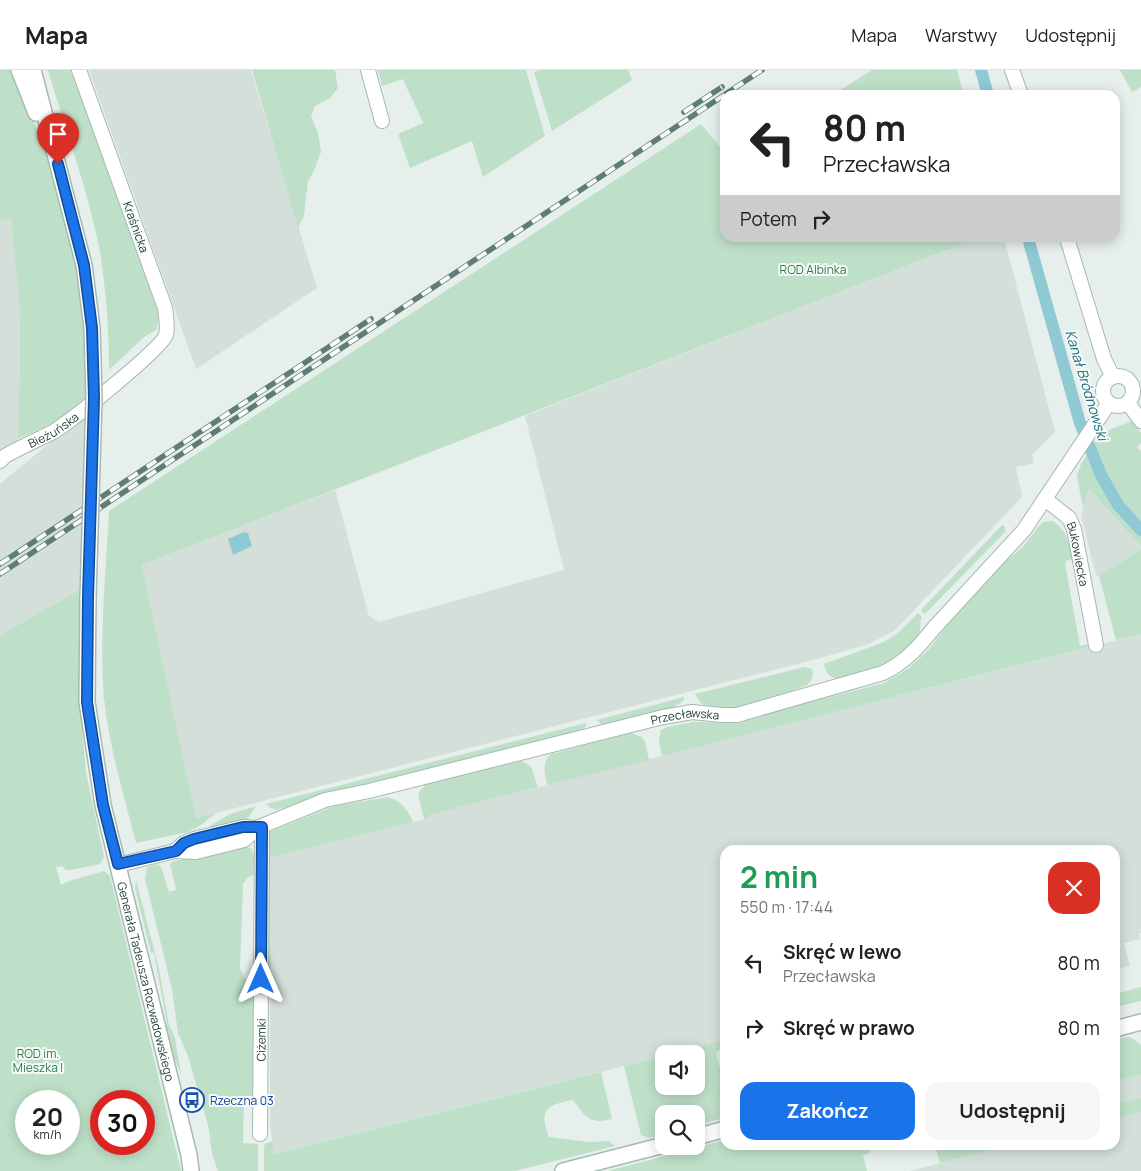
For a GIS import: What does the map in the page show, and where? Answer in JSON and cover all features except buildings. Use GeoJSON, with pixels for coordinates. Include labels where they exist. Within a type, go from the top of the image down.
{"type":"FeatureCollection","features":[{"type":"Feature","properties":{"kind":"street","name":"Generała Tadeusza Rozwadowskiego"},"geometry":{"type":"LineString","coordinates":[[19,70],[62,182]]}},
{"type":"Feature","properties":{"kind":"street","name":"Generała Tadeusza Rozwadowskiego"},"geometry":{"type":"LineString","coordinates":[[33,70],[84,265],[92,328],[94,398],[87,702],[103,805],[193,1171]]}},
{"type":"Feature","properties":{"kind":"street","name":"Kraśnicka"},"geometry":{"type":"LineString","coordinates":[[79,70],[165,308],[166,335],[154,350],[128,373]]}},
{"type":"Feature","properties":{"kind":"street"},"geometry":{"type":"LineString","coordinates":[[368,70],[382,121]]}},
{"type":"Feature","properties":{"kind":"street"},"geometry":{"type":"LineString","coordinates":[[1012,70],[1019,90]]}},
{"type":"Feature","properties":{"kind":"street"},"geometry":{"type":"LineString","coordinates":[[1068,242],[1104,359],[1113,377]]}},
{"type":"Feature","properties":{"kind":"street","name":"Bieżuńska"},"geometry":{"type":"LineString","coordinates":[[0,461],[5,456],[68,422],[128,373]]}},
{"type":"Feature","properties":{"kind":"street"},"geometry":{"type":"LineString","coordinates":[[1130,382],[1141,373]]}},
{"type":"Feature","properties":{"kind":"street"},"geometry":{"type":"LineString","coordinates":[[1113,377],[1122,377],[1130,382],[1133,393],[1128,403],[1118,406],[1109,403],[1105,399],[1103,389],[1108,380],[1113,377]]}},
{"type":"Feature","properties":{"kind":"street"},"geometry":{"type":"LineString","coordinates":[[1045,499],[1109,403]]}},
{"type":"Feature","properties":{"kind":"street"},"geometry":{"type":"LineString","coordinates":[[1128,403],[1141,421]]}},
{"type":"Feature","properties":{"kind":"street","name":"Bukowiecka"},"geometry":{"type":"LineString","coordinates":[[1045,499],[1069,518],[1074,529],[1096,645]]}},
{"type":"Feature","properties":{"kind":"street","name":"Przecławska"},"geometry":{"type":"LineString","coordinates":[[118,864],[176,851],[184,843],[194,839],[243,827],[260,827],[325,800],[369,791],[670,716],[692,712],[737,715],[883,673],[899,666],[920,646],[933,629],[1024,530],[1045,499]]}},
{"type":"Feature","properties":{"kind":"street","name":"Ciżemki"},"geometry":{"type":"LineString","coordinates":[[260,827],[260,1134]]}},
{"type":"Feature","properties":{"kind":"street"},"geometry":{"type":"LineString","coordinates":[[1120,1028],[1141,1022]]}},
{"type":"Feature","properties":{"kind":"street"},"geometry":{"type":"LineString","coordinates":[[705,1135],[720,1130]]}},
{"type":"Feature","properties":{"kind":"street"},"geometry":{"type":"LineString","coordinates":[[563,1171],[586,1168],[655,1148]]}},
{"type":"Feature","properties":{"kind":"shaded area"},"geometry":{"type":"Polygon","coordinates":[[[89,70],[251,70],[317,288],[196,369],[89,70]]]}},
{"type":"Feature","properties":{"kind":"shaded area"},"geometry":{"type":"Polygon","coordinates":[[[0,167],[11,218],[15,253],[19,297],[20,352],[18,439],[0,455],[0,167]]]}},
{"type":"Feature","properties":{"kind":"shaded area"},"geometry":{"type":"Polygon","coordinates":[[[968,242],[1005,242],[1055,432],[1032,455],[1034,463],[1016,467],[1022,497],[894,631],[869,644],[817,659],[196,818],[142,565],[335,490],[369,616],[379,622],[564,570],[525,416],[968,242]]]}},
{"type":"Feature","properties":{"kind":"shaded area"},"geometry":{"type":"Polygon","coordinates":[[[87,412],[79,590],[0,635],[0,484],[87,412]]]}},
{"type":"Feature","properties":{"kind":"shaded area"},"geometry":{"type":"Polygon","coordinates":[[[1089,489],[1141,546],[1141,549],[1099,576],[1096,576],[1081,515],[1089,489]]]}},
{"type":"Feature","properties":{"kind":"shaded area"},"geometry":{"type":"Polygon","coordinates":[[[1141,634],[1141,933],[1139,933],[1140,939],[1124,943],[1130,966],[1120,969],[1120,845],[720,845],[720,1042],[705,1046],[655,1045],[655,1058],[275,1154],[270,1127],[270,858],[429,818],[428,815],[1141,634]]]}},
{"type":"Feature","properties":{"kind":"shaded area"},"geometry":{"type":"Polygon","coordinates":[[[1141,1075],[1141,1098],[1120,1103],[1120,1080],[1141,1075]]]}},
{"type":"Feature","properties":{"kind":"shaded area"},"geometry":{"type":"Polygon","coordinates":[[[1141,1112],[1141,1171],[909,1171],[991,1150],[1120,1150],[1120,1118],[1141,1112]]]}},
{"type":"Feature","properties":{"kind":"green space"},"geometry":{"type":"Polygon","coordinates":[[[0,70],[13,70],[59,185],[81,285],[85,334],[85,405],[72,414],[18,439],[19,297],[11,218],[0,221],[0,70]]]}},
{"type":"Feature","properties":{"kind":"green space"},"geometry":{"type":"Polygon","coordinates":[[[48,70],[74,70],[160,308],[156,330],[144,337],[109,370],[107,308],[99,247],[82,180],[48,70]]]}},
{"type":"Feature","properties":{"kind":"green space"},"geometry":{"type":"Polygon","coordinates":[[[252,70],[335,70],[338,88],[330,98],[315,106],[311,116],[318,133],[321,152],[308,181],[304,216],[298,228],[252,70]]]}},
{"type":"Feature","properties":{"kind":"green space"},"geometry":{"type":"Polygon","coordinates":[[[378,70],[526,70],[545,136],[483,177],[472,141],[410,168],[398,134],[423,123],[403,79],[382,86],[378,70]]]}},
{"type":"Feature","properties":{"kind":"green space"},"geometry":{"type":"Polygon","coordinates":[[[539,70],[628,70],[632,80],[552,131],[534,72],[539,70]]]}},
{"type":"Feature","properties":{"kind":"green space"},"geometry":{"type":"Polygon","coordinates":[[[872,70],[957,70],[963,90],[841,90],[872,70]]]}},
{"type":"Feature","properties":{"kind":"green space"},"geometry":{"type":"Polygon","coordinates":[[[1120,70],[1141,70],[1141,87],[1132,92],[1120,70]]]}},
{"type":"Feature","properties":{"kind":"green space","name":"ROD Albinka"},"geometry":{"type":"Polygon","coordinates":[[[701,124],[720,147],[720,242],[968,242],[142,565],[196,818],[216,813],[201,825],[188,832],[136,843],[113,753],[104,698],[102,651],[109,511],[701,124]]]}},
{"type":"Feature","properties":{"kind":"green space"},"geometry":{"type":"Polygon","coordinates":[[[1132,421],[1141,433],[1141,443],[1137,447],[1141,451],[1141,546],[1089,489],[1083,508],[1077,476],[1081,464],[1101,433],[1132,421]]]}},
{"type":"Feature","properties":{"kind":"green space"},"geometry":{"type":"Polygon","coordinates":[[[1053,521],[1064,533],[1070,548],[1073,559],[1067,560],[1065,564],[1080,646],[1088,644],[1089,647],[662,756],[659,741],[661,730],[668,727],[693,722],[740,723],[784,709],[884,683],[909,668],[929,649],[950,621],[1004,562],[1023,547],[1038,527],[1043,522],[1053,521]]]}},
{"type":"Feature","properties":{"kind":"green space"},"geometry":{"type":"Polygon","coordinates":[[[1002,525],[1005,527],[1005,532],[925,614],[921,610],[1002,525]]]}},
{"type":"Feature","properties":{"kind":"green space"},"geometry":{"type":"Polygon","coordinates":[[[1141,549],[1141,634],[1116,640],[1099,576],[1141,549]]]}},
{"type":"Feature","properties":{"kind":"green space","name":"ROD im. Mieszka I"},"geometry":{"type":"Polygon","coordinates":[[[79,590],[79,690],[86,773],[104,857],[100,864],[71,870],[66,870],[62,866],[56,867],[61,885],[104,871],[110,876],[181,1171],[0,1171],[0,635],[79,590]]]}},
{"type":"Feature","properties":{"kind":"green space"},"geometry":{"type":"Polygon","coordinates":[[[918,613],[922,617],[918,635],[911,644],[893,658],[873,668],[840,679],[834,678],[827,673],[824,664],[884,642],[898,633],[918,613]]]}},
{"type":"Feature","properties":{"kind":"green space"},"geometry":{"type":"Polygon","coordinates":[[[805,667],[812,669],[813,672],[812,678],[807,685],[742,706],[716,708],[703,704],[695,694],[805,667]]]}},
{"type":"Feature","properties":{"kind":"green space"},"geometry":{"type":"Polygon","coordinates":[[[684,697],[684,700],[673,708],[603,726],[597,720],[684,697]]]}},
{"type":"Feature","properties":{"kind":"green space"},"geometry":{"type":"Polygon","coordinates":[[[586,723],[586,726],[580,732],[327,793],[277,810],[266,804],[586,723]]]}},
{"type":"Feature","properties":{"kind":"green space"},"geometry":{"type":"Polygon","coordinates":[[[631,733],[642,737],[649,760],[547,785],[545,765],[551,754],[631,733]]]}},
{"type":"Feature","properties":{"kind":"green space"},"geometry":{"type":"Polygon","coordinates":[[[522,761],[531,767],[538,787],[429,815],[429,818],[424,819],[418,794],[427,782],[522,761]]]}},
{"type":"Feature","properties":{"kind":"green space"},"geometry":{"type":"Polygon","coordinates":[[[388,797],[404,806],[413,822],[270,858],[271,973],[264,972],[267,833],[334,806],[388,797]]]}},
{"type":"Feature","properties":{"kind":"green space"},"geometry":{"type":"Polygon","coordinates":[[[256,806],[247,820],[239,824],[191,836],[230,814],[256,806]]]}},
{"type":"Feature","properties":{"kind":"green space"},"geometry":{"type":"Polygon","coordinates":[[[237,845],[251,848],[255,858],[257,873],[248,877],[243,884],[240,968],[250,991],[257,1000],[256,1096],[244,1096],[243,1143],[258,1144],[258,1171],[218,1171],[212,1154],[209,1129],[188,1056],[178,1033],[172,989],[145,879],[147,867],[157,864],[161,867],[169,892],[176,890],[170,864],[172,862],[237,845]]]}},
{"type":"Feature","properties":{"kind":"green space"},"geometry":{"type":"Polygon","coordinates":[[[136,880],[159,969],[169,1025],[175,1038],[181,1074],[171,1050],[165,1025],[167,1024],[154,953],[151,953],[135,888],[136,880]]]}},
{"type":"Feature","properties":{"kind":"green space"},"geometry":{"type":"Polygon","coordinates":[[[1141,987],[1141,1001],[1120,1006],[1120,993],[1141,987]]]}},
{"type":"Feature","properties":{"kind":"green space"},"geometry":{"type":"Polygon","coordinates":[[[1132,1038],[1141,1045],[1141,1075],[1120,1080],[1120,1039],[1132,1038]]]}},
{"type":"Feature","properties":{"kind":"green space"},"geometry":{"type":"Polygon","coordinates":[[[720,1042],[720,1049],[716,1053],[720,1069],[720,1119],[705,1123],[705,1105],[655,1105],[655,1136],[649,1138],[641,1135],[624,1066],[655,1058],[655,1095],[705,1095],[705,1046],[720,1042]]]}},
{"type":"Feature","properties":{"kind":"green space"},"geometry":{"type":"Polygon","coordinates":[[[601,1072],[612,1119],[604,1121],[593,1120],[581,1111],[573,1100],[551,1107],[547,1110],[544,1120],[549,1137],[589,1142],[609,1141],[615,1146],[515,1171],[264,1171],[264,1147],[265,1144],[273,1141],[275,1154],[601,1072]]]}},
{"type":"Feature","properties":{"kind":"green space"},"geometry":{"type":"Polygon","coordinates":[[[1141,1098],[1141,1112],[1120,1118],[1120,1103],[1141,1098]]]}},
{"type":"Feature","properties":{"kind":"green space"},"geometry":{"type":"Polygon","coordinates":[[[720,1141],[720,1150],[869,1150],[870,1153],[863,1155],[867,1171],[608,1171],[668,1155],[705,1155],[705,1145],[720,1141]]]}},
{"type":"Feature","properties":{"kind":"green space"},"geometry":{"type":"Polygon","coordinates":[[[936,1150],[991,1150],[940,1163],[936,1150]]]}},
{"type":"Feature","properties":{"kind":"water"},"geometry":{"type":"Polygon","coordinates":[[[244,532],[248,533],[252,546],[233,555],[228,539],[244,532]]]}},
{"type":"Feature","properties":{"kind":"waterway","name":"Kanał Bródnowski"},"geometry":{"type":"LineString","coordinates":[[981,70],[987,90]]}},
{"type":"Feature","properties":{"kind":"waterway","name":"Kanał Bródnowski"},"geometry":{"type":"LineString","coordinates":[[1029,242],[1080,423],[1101,475],[1118,505],[1141,530]]}},
{"type":"Feature","properties":{"kind":"railway"},"geometry":{"type":"LineString","coordinates":[[732,90],[762,70]]}},
{"type":"Feature","properties":{"kind":"railway"},"geometry":{"type":"LineString","coordinates":[[684,112],[722,87]]}},
{"type":"Feature","properties":{"kind":"railway"},"geometry":{"type":"LineString","coordinates":[[0,574],[720,98]]}},
{"type":"Feature","properties":{"kind":"railway"},"geometry":{"type":"LineString","coordinates":[[0,564],[371,319]]}},
{"type":"Feature","properties":{"kind":"place","name":"Rzeczna 03"},"geometry":{"type":"Point","coordinates":[192,1100]}},
{"type":"Feature","properties":{"kind":"route"},"geometry":{"type":"LineString","coordinates":[[58,164],[84,265],[92,328],[94,398],[87,702],[103,805],[114,850],[118,864],[176,851],[184,843],[194,839],[243,827],[262,827],[261,979]]}}]}
